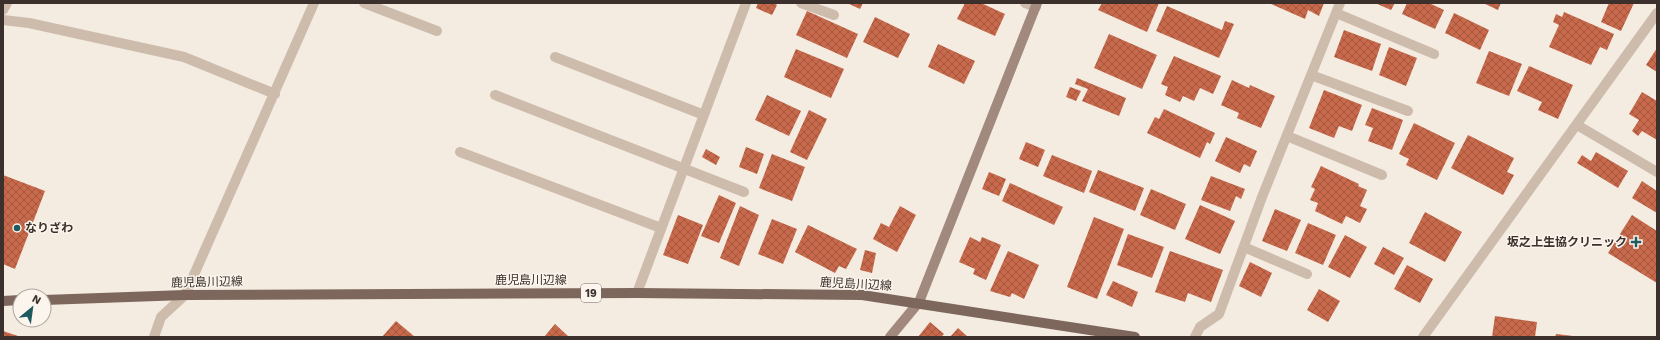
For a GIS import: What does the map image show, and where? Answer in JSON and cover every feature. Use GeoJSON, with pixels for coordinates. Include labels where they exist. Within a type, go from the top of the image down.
{"type":"FeatureCollection","features":[{"type":"Feature","properties":{"kind":"main road","name":"鹿児島川辺線"},"geometry":{"type":"LineString","coordinates":[[52,300],[185,295],[637,292],[862,295],[919,302],[1135,337]]}},
{"type":"Feature","properties":{"kind":"street"},"geometry":{"type":"LineString","coordinates":[[3,10],[7,3]]}},
{"type":"Feature","properties":{"kind":"street"},"geometry":{"type":"LineString","coordinates":[[154,337],[161,318],[185,295],[314,3]]}},
{"type":"Feature","properties":{"kind":"street"},"geometry":{"type":"LineString","coordinates":[[364,3],[437,31]]}},
{"type":"Feature","properties":{"kind":"street"},"geometry":{"type":"LineString","coordinates":[[637,292],[746,3]]}},
{"type":"Feature","properties":{"kind":"street"},"geometry":{"type":"LineString","coordinates":[[801,3],[834,15]]}},
{"type":"Feature","properties":{"kind":"street"},"geometry":{"type":"LineString","coordinates":[[890,337],[919,302],[1037,5],[1025,3]]}},
{"type":"Feature","properties":{"kind":"street"},"geometry":{"type":"LineString","coordinates":[[1195,337],[1200,327],[1219,314],[1340,3]]}},
{"type":"Feature","properties":{"kind":"street"},"geometry":{"type":"LineString","coordinates":[[1336,13],[1434,54]]}},
{"type":"Feature","properties":{"kind":"street"},"geometry":{"type":"LineString","coordinates":[[1423,337],[1657,13]]}},
{"type":"Feature","properties":{"kind":"street"},"geometry":{"type":"LineString","coordinates":[[3,20],[29,23],[184,57],[274,94]]}},
{"type":"Feature","properties":{"kind":"street"},"geometry":{"type":"LineString","coordinates":[[554,57],[704,115]]}},
{"type":"Feature","properties":{"kind":"street"},"geometry":{"type":"LineString","coordinates":[[1311,75],[1408,111]]}},
{"type":"Feature","properties":{"kind":"street"},"geometry":{"type":"LineString","coordinates":[[496,95],[744,192]]}},
{"type":"Feature","properties":{"kind":"street"},"geometry":{"type":"LineString","coordinates":[[1576,125],[1657,172]]}},
{"type":"Feature","properties":{"kind":"street"},"geometry":{"type":"LineString","coordinates":[[1287,136],[1382,175]]}},
{"type":"Feature","properties":{"kind":"street"},"geometry":{"type":"LineString","coordinates":[[460,152],[661,228]]}},
{"type":"Feature","properties":{"kind":"street"},"geometry":{"type":"LineString","coordinates":[[1244,247],[1307,274]]}},
{"type":"Feature","properties":{"kind":"building"},"geometry":{"type":"Polygon","coordinates":[[[758,3],[774,3],[777,5],[772,15],[756,8],[758,3]]]}},
{"type":"Feature","properties":{"kind":"building"},"geometry":{"type":"Polygon","coordinates":[[[847,3],[863,3],[860,9],[847,3]]]}},
{"type":"Feature","properties":{"kind":"building"},"geometry":{"type":"Polygon","coordinates":[[[965,3],[981,3],[1005,14],[995,36],[957,19],[965,3]]]}},
{"type":"Feature","properties":{"kind":"building"},"geometry":{"type":"Polygon","coordinates":[[[1102,3],[1159,3],[1147,32],[1098,10],[1102,3]]]}},
{"type":"Feature","properties":{"kind":"building"},"geometry":{"type":"Polygon","coordinates":[[[1269,3],[1324,3],[1319,16],[1308,10],[1305,19],[1269,3]]]}},
{"type":"Feature","properties":{"kind":"building"},"geometry":{"type":"Polygon","coordinates":[[[1375,3],[1395,3],[1391,10],[1375,3]]]}},
{"type":"Feature","properties":{"kind":"building"},"geometry":{"type":"Polygon","coordinates":[[[1407,3],[1429,3],[1444,10],[1435,29],[1402,14],[1407,3]]]}},
{"type":"Feature","properties":{"kind":"building"},"geometry":{"type":"Polygon","coordinates":[[[1483,3],[1501,3],[1498,10],[1483,3]]]}},
{"type":"Feature","properties":{"kind":"building"},"geometry":{"type":"Polygon","coordinates":[[[1609,3],[1634,3],[1621,31],[1601,22],[1609,3]]]}},
{"type":"Feature","properties":{"kind":"building"},"geometry":{"type":"Polygon","coordinates":[[[1167,6],[1222,30],[1225,21],[1234,24],[1219,58],[1156,31],[1167,6]]]}},
{"type":"Feature","properties":{"kind":"building"},"geometry":{"type":"Polygon","coordinates":[[[807,11],[858,34],[847,58],[796,35],[807,11]]]}},
{"type":"Feature","properties":{"kind":"building"},"geometry":{"type":"Polygon","coordinates":[[[1564,12],[1614,34],[1607,50],[1600,47],[1591,65],[1549,47],[1559,25],[1553,22],[1556,14],[1562,17],[1564,12]]]}},
{"type":"Feature","properties":{"kind":"building"},"geometry":{"type":"Polygon","coordinates":[[[1454,13],[1489,30],[1480,50],[1445,33],[1454,13]]]}},
{"type":"Feature","properties":{"kind":"building"},"geometry":{"type":"Polygon","coordinates":[[[875,17],[910,34],[898,58],[863,42],[875,17]]]}},
{"type":"Feature","properties":{"kind":"building"},"geometry":{"type":"Polygon","coordinates":[[[1344,30],[1381,44],[1372,71],[1334,57],[1344,30]]]}},
{"type":"Feature","properties":{"kind":"building"},"geometry":{"type":"Polygon","coordinates":[[[1109,34],[1157,55],[1142,89],[1094,68],[1109,34]]]}},
{"type":"Feature","properties":{"kind":"building"},"geometry":{"type":"Polygon","coordinates":[[[938,44],[975,61],[964,84],[928,67],[938,44]]]}},
{"type":"Feature","properties":{"kind":"building"},"geometry":{"type":"Polygon","coordinates":[[[1389,47],[1417,58],[1406,86],[1379,75],[1389,47]]]}},
{"type":"Feature","properties":{"kind":"building"},"geometry":{"type":"Polygon","coordinates":[[[1657,48],[1657,72],[1646,65],[1657,48]]]}},
{"type":"Feature","properties":{"kind":"building"},"geometry":{"type":"Polygon","coordinates":[[[796,49],[844,69],[831,98],[784,77],[796,49]]]}},
{"type":"Feature","properties":{"kind":"building"},"geometry":{"type":"Polygon","coordinates":[[[1489,51],[1522,64],[1509,96],[1476,83],[1489,51]]]}},
{"type":"Feature","properties":{"kind":"building"},"geometry":{"type":"Polygon","coordinates":[[[1174,56],[1221,76],[1213,94],[1200,88],[1194,101],[1183,96],[1180,102],[1165,95],[1168,87],[1161,84],[1174,56]]]}},
{"type":"Feature","properties":{"kind":"building"},"geometry":{"type":"Polygon","coordinates":[[[1529,66],[1573,85],[1558,119],[1538,110],[1542,102],[1517,91],[1529,66]]]}},
{"type":"Feature","properties":{"kind":"building"},"geometry":{"type":"Polygon","coordinates":[[[1077,78],[1126,98],[1119,116],[1082,101],[1088,89],[1075,84],[1077,78]]]}},
{"type":"Feature","properties":{"kind":"building"},"geometry":{"type":"Polygon","coordinates":[[[1232,80],[1249,88],[1250,85],[1275,96],[1261,128],[1237,118],[1239,113],[1221,105],[1232,80]]]}},
{"type":"Feature","properties":{"kind":"building"},"geometry":{"type":"Polygon","coordinates":[[[1070,87],[1081,91],[1076,101],[1066,97],[1070,87]]]}},
{"type":"Feature","properties":{"kind":"building"},"geometry":{"type":"Polygon","coordinates":[[[1324,90],[1362,105],[1352,131],[1339,126],[1334,138],[1309,128],[1324,90]]]}},
{"type":"Feature","properties":{"kind":"building"},"geometry":{"type":"Polygon","coordinates":[[[1642,92],[1657,101],[1657,140],[1642,131],[1638,136],[1632,131],[1639,120],[1629,114],[1642,92]]]}},
{"type":"Feature","properties":{"kind":"building"},"geometry":{"type":"Polygon","coordinates":[[[767,95],[801,111],[789,136],[755,120],[767,95]]]}},
{"type":"Feature","properties":{"kind":"building"},"geometry":{"type":"Polygon","coordinates":[[[1372,108],[1403,120],[1392,150],[1368,141],[1373,128],[1365,125],[1372,108]]]}},
{"type":"Feature","properties":{"kind":"building"},"geometry":{"type":"Polygon","coordinates":[[[1164,109],[1215,133],[1210,144],[1207,142],[1200,158],[1147,133],[1155,117],[1159,119],[1164,109]]]}},
{"type":"Feature","properties":{"kind":"building"},"geometry":{"type":"Polygon","coordinates":[[[809,110],[827,119],[807,160],[790,152],[809,110]]]}},
{"type":"Feature","properties":{"kind":"building"},"geometry":{"type":"Polygon","coordinates":[[[1414,123],[1455,143],[1437,180],[1406,165],[1409,159],[1399,154],[1414,123]]]}},
{"type":"Feature","properties":{"kind":"building"},"geometry":{"type":"Polygon","coordinates":[[[1468,135],[1514,158],[1507,172],[1514,175],[1503,195],[1451,168],[1468,135]]]}},
{"type":"Feature","properties":{"kind":"building"},"geometry":{"type":"Polygon","coordinates":[[[1226,137],[1257,151],[1250,167],[1244,164],[1240,173],[1215,161],[1226,137]]]}},
{"type":"Feature","properties":{"kind":"building"},"geometry":{"type":"Polygon","coordinates":[[[1026,142],[1045,150],[1038,167],[1019,159],[1026,142]]]}},
{"type":"Feature","properties":{"kind":"building"},"geometry":{"type":"Polygon","coordinates":[[[746,147],[764,154],[757,174],[739,167],[746,147]]]}},
{"type":"Feature","properties":{"kind":"building"},"geometry":{"type":"Polygon","coordinates":[[[706,149],[720,157],[716,165],[702,157],[706,149]]]}},
{"type":"Feature","properties":{"kind":"building"},"geometry":{"type":"Polygon","coordinates":[[[1596,152],[1628,171],[1618,188],[1577,163],[1582,155],[1591,161],[1596,152]]]}},
{"type":"Feature","properties":{"kind":"building"},"geometry":{"type":"Polygon","coordinates":[[[772,154],[805,167],[792,201],[759,188],[772,154]]]}},
{"type":"Feature","properties":{"kind":"building"},"geometry":{"type":"Polygon","coordinates":[[[1052,155],[1092,171],[1084,193],[1043,176],[1052,155]]]}},
{"type":"Feature","properties":{"kind":"building"},"geometry":{"type":"Polygon","coordinates":[[[1321,166],[1359,184],[1358,186],[1367,190],[1360,206],[1367,209],[1360,223],[1346,216],[1342,224],[1315,211],[1318,203],[1310,200],[1315,189],[1311,187],[1321,166]]]}},
{"type":"Feature","properties":{"kind":"building"},"geometry":{"type":"Polygon","coordinates":[[[1098,170],[1144,188],[1135,211],[1089,192],[1098,170]]]}},
{"type":"Feature","properties":{"kind":"building"},"geometry":{"type":"Polygon","coordinates":[[[989,172],[1006,179],[999,196],[982,189],[989,172]]]}},
{"type":"Feature","properties":{"kind":"building","name":"なりざわ"},"geometry":{"type":"Polygon","coordinates":[[[3,175],[45,191],[15,269],[3,264],[3,175]]]}},
{"type":"Feature","properties":{"kind":"building"},"geometry":{"type":"Polygon","coordinates":[[[1211,176],[1245,189],[1241,199],[1236,196],[1230,211],[1201,200],[1211,176]]]}},
{"type":"Feature","properties":{"kind":"building"},"geometry":{"type":"Polygon","coordinates":[[[1642,181],[1657,191],[1657,213],[1632,198],[1642,181]]]}},
{"type":"Feature","properties":{"kind":"building"},"geometry":{"type":"Polygon","coordinates":[[[1010,183],[1063,207],[1054,225],[1002,201],[1010,183]]]}},
{"type":"Feature","properties":{"kind":"building"},"geometry":{"type":"Polygon","coordinates":[[[1151,189],[1186,204],[1175,230],[1140,215],[1151,189]]]}},
{"type":"Feature","properties":{"kind":"building"},"geometry":{"type":"Polygon","coordinates":[[[719,195],[736,203],[719,243],[701,236],[719,195]]]}},
{"type":"Feature","properties":{"kind":"building"},"geometry":{"type":"Polygon","coordinates":[[[1200,205],[1235,221],[1220,254],[1185,239],[1200,205]]]}},
{"type":"Feature","properties":{"kind":"building"},"geometry":{"type":"Polygon","coordinates":[[[740,206],[759,215],[739,266],[720,258],[740,206]]]}},
{"type":"Feature","properties":{"kind":"building"},"geometry":{"type":"Polygon","coordinates":[[[900,206],[916,215],[897,252],[873,239],[881,223],[889,227],[900,206]]]}},
{"type":"Feature","properties":{"kind":"building"},"geometry":{"type":"Polygon","coordinates":[[[1275,209],[1301,220],[1287,251],[1262,241],[1275,209]]]}},
{"type":"Feature","properties":{"kind":"building"},"geometry":{"type":"Polygon","coordinates":[[[1425,212],[1462,232],[1445,262],[1409,243],[1425,212]]]}},
{"type":"Feature","properties":{"kind":"building"},"geometry":{"type":"Polygon","coordinates":[[[678,215],[703,225],[688,264],[663,255],[678,215]]]}},
{"type":"Feature","properties":{"kind":"building","name":"坂之上生協クリニック"},"geometry":{"type":"Polygon","coordinates":[[[1632,215],[1657,231],[1657,283],[1608,253],[1632,215]]]}},
{"type":"Feature","properties":{"kind":"building"},"geometry":{"type":"Polygon","coordinates":[[[1094,217],[1124,229],[1097,299],[1067,287],[1094,217]]]}},
{"type":"Feature","properties":{"kind":"building"},"geometry":{"type":"Polygon","coordinates":[[[772,219],[797,229],[783,264],[758,254],[772,219]]]}},
{"type":"Feature","properties":{"kind":"building"},"geometry":{"type":"Polygon","coordinates":[[[1308,223],[1336,235],[1323,265],[1295,253],[1308,223]]]}},
{"type":"Feature","properties":{"kind":"building"},"geometry":{"type":"Polygon","coordinates":[[[808,225],[857,249],[846,269],[839,266],[835,273],[795,252],[808,225]]]}},
{"type":"Feature","properties":{"kind":"building"},"geometry":{"type":"Polygon","coordinates":[[[1128,234],[1164,247],[1152,278],[1117,265],[1128,234]]]}},
{"type":"Feature","properties":{"kind":"building"},"geometry":{"type":"Polygon","coordinates":[[[1345,235],[1367,247],[1350,278],[1328,267],[1345,235]]]}},
{"type":"Feature","properties":{"kind":"building"},"geometry":{"type":"Polygon","coordinates":[[[970,237],[980,242],[982,237],[1001,245],[986,280],[973,274],[975,269],[959,262],[970,237]]]}},
{"type":"Feature","properties":{"kind":"building"},"geometry":{"type":"Polygon","coordinates":[[[1383,247],[1404,258],[1394,275],[1374,264],[1383,247]]]}},
{"type":"Feature","properties":{"kind":"building"},"geometry":{"type":"Polygon","coordinates":[[[865,250],[876,253],[872,273],[860,270],[865,250]]]}},
{"type":"Feature","properties":{"kind":"building"},"geometry":{"type":"Polygon","coordinates":[[[1008,251],[1039,265],[1024,299],[1012,293],[1010,297],[990,291],[1008,251]]]}},
{"type":"Feature","properties":{"kind":"building"},"geometry":{"type":"Polygon","coordinates":[[[1170,251],[1223,270],[1211,302],[1188,293],[1185,302],[1155,292],[1170,251]]]}},
{"type":"Feature","properties":{"kind":"building"},"geometry":{"type":"Polygon","coordinates":[[[1250,262],[1272,273],[1261,297],[1239,286],[1250,262]]]}},
{"type":"Feature","properties":{"kind":"building"},"geometry":{"type":"Polygon","coordinates":[[[1407,265],[1433,279],[1420,303],[1394,289],[1407,265]]]}},
{"type":"Feature","properties":{"kind":"building"},"geometry":{"type":"Polygon","coordinates":[[[1113,281],[1138,292],[1132,307],[1106,295],[1113,281]]]}},
{"type":"Feature","properties":{"kind":"building"},"geometry":{"type":"Polygon","coordinates":[[[1319,289],[1340,301],[1328,322],[1307,310],[1319,289]]]}},
{"type":"Feature","properties":{"kind":"building"},"geometry":{"type":"Polygon","coordinates":[[[1495,316],[1537,322],[1535,337],[1492,337],[1495,316]]]}},
{"type":"Feature","properties":{"kind":"building"},"geometry":{"type":"Polygon","coordinates":[[[396,321],[415,337],[382,337],[396,321]]]}},
{"type":"Feature","properties":{"kind":"building"},"geometry":{"type":"Polygon","coordinates":[[[930,322],[944,334],[941,337],[918,337],[930,322]]]}},
{"type":"Feature","properties":{"kind":"building"},"geometry":{"type":"Polygon","coordinates":[[[555,324],[569,337],[544,337],[555,324]]]}},
{"type":"Feature","properties":{"kind":"building"},"geometry":{"type":"Polygon","coordinates":[[[958,328],[968,337],[950,337],[958,328]]]}},
{"type":"Feature","properties":{"kind":"building"},"geometry":{"type":"Polygon","coordinates":[[[3,331],[21,337],[3,337],[3,331]]]}},
{"type":"Feature","properties":{"kind":"building"},"geometry":{"type":"Polygon","coordinates":[[[1556,334],[1573,336],[1573,337],[1555,337],[1556,334]]]}},
{"type":"Feature","properties":{"kind":"place","name":"なりざわ"},"geometry":{"type":"Point","coordinates":[17,228]}},
{"type":"Feature","properties":{"kind":"place","name":"坂之上生協クリニック"},"geometry":{"type":"Point","coordinates":[1636,242]}}]}
